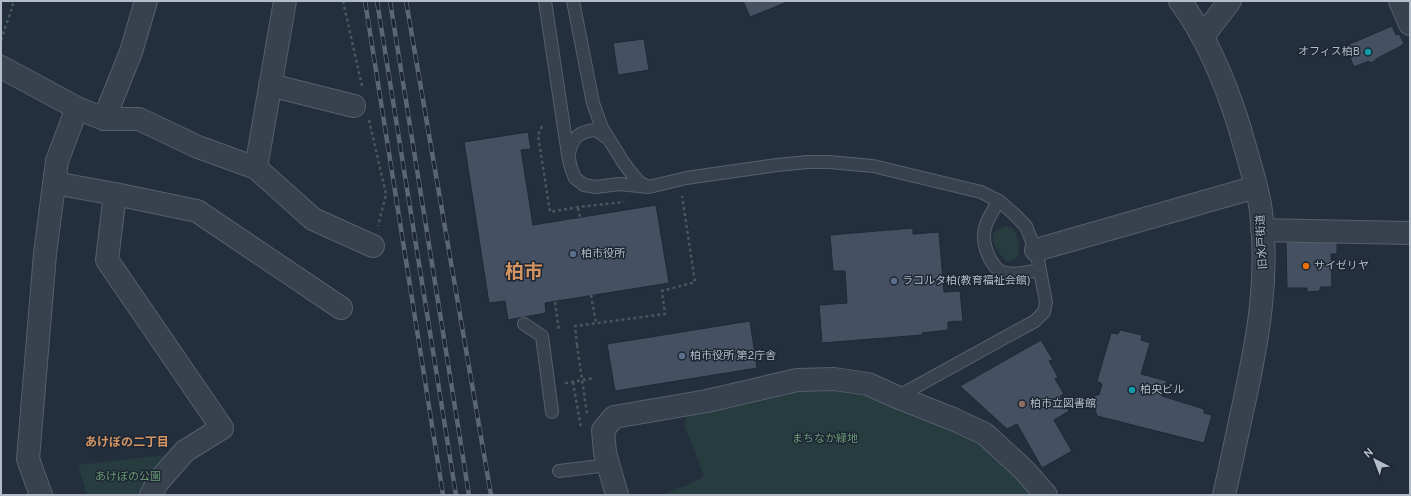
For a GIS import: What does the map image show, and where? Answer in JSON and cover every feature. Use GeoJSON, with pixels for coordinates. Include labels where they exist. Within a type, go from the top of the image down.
{"type":"FeatureCollection","features":[{"type":"Feature","properties":{"kind":"street"},"geometry":{"type":"LineString","coordinates":[[104,120],[131,52],[146,1]]}},
{"type":"Feature","properties":{"kind":"street"},"geometry":{"type":"LineString","coordinates":[[256,168],[285,1]]}},
{"type":"Feature","properties":{"kind":"street","name":"旧水戸街道"},"geometry":{"type":"LineString","coordinates":[[1180,1],[1203,36],[1219,70],[1234,111],[1256,187],[1261,211],[1264,271],[1262,308],[1255,351],[1224,495]]}},
{"type":"Feature","properties":{"kind":"street"},"geometry":{"type":"LineString","coordinates":[[1203,36],[1230,1]]}},
{"type":"Feature","properties":{"kind":"street"},"geometry":{"type":"LineString","coordinates":[[1400,1],[1410,24]]}},
{"type":"Feature","properties":{"kind":"street"},"geometry":{"type":"LineString","coordinates":[[1,67],[77,108],[104,120],[139,119],[198,147],[256,168],[313,219],[373,246]]}},
{"type":"Feature","properties":{"kind":"street"},"geometry":{"type":"LineString","coordinates":[[270,85],[354,106]]}},
{"type":"Feature","properties":{"kind":"street"},"geometry":{"type":"LineString","coordinates":[[41,495],[28,459],[45,254],[57,161],[77,108]]}},
{"type":"Feature","properties":{"kind":"street"},"geometry":{"type":"LineString","coordinates":[[54,183],[197,211],[341,308]]}},
{"type":"Feature","properties":{"kind":"street"},"geometry":{"type":"LineString","coordinates":[[1038,260],[1256,187]]}},
{"type":"Feature","properties":{"kind":"street"},"geometry":{"type":"LineString","coordinates":[[115,194],[107,260],[222,428],[185,451],[157,483],[151,495]]}},
{"type":"Feature","properties":{"kind":"street"},"geometry":{"type":"LineString","coordinates":[[1262,230],[1410,232]]}},
{"type":"Feature","properties":{"kind":"street"},"geometry":{"type":"LineString","coordinates":[[617,495],[605,453],[603,430],[614,417],[706,401],[798,380],[834,379],[868,384],[953,419],[985,434],[1024,470],[1046,495]]}},
{"type":"Feature","properties":{"kind":"lane"},"geometry":{"type":"LineString","coordinates":[[545,1],[568,155],[571,168],[576,178],[584,185],[596,187],[620,184],[649,187],[694,177],[808,162],[829,162],[873,166],[980,192],[999,201],[1026,226],[1038,260],[1046,302],[1044,312],[1035,321],[897,397]]}},
{"type":"Feature","properties":{"kind":"lane"},"geometry":{"type":"LineString","coordinates":[[574,1],[592,103],[602,128],[623,162],[640,183],[649,187]]}},
{"type":"Feature","properties":{"kind":"lane"},"geometry":{"type":"LineString","coordinates":[[568,155],[570,146],[583,131],[596,130],[605,135],[611,142]]}},
{"type":"Feature","properties":{"kind":"lane"},"geometry":{"type":"LineString","coordinates":[[610,185],[621,172],[623,162]]}},
{"type":"Feature","properties":{"kind":"lane"},"geometry":{"type":"LineString","coordinates":[[999,201],[988,218],[984,234],[984,248],[991,262],[1001,272],[1016,274],[1038,260]]}},
{"type":"Feature","properties":{"kind":"lane"},"geometry":{"type":"LineString","coordinates":[[524,324],[542,336],[552,412]]}},
{"type":"Feature","properties":{"kind":"lane"},"geometry":{"type":"LineString","coordinates":[[559,471],[608,465]]}},
{"type":"Feature","properties":{"kind":"path"},"geometry":{"type":"LineString","coordinates":[[1,40],[13,5],[8,1]]}},
{"type":"Feature","properties":{"kind":"path"},"geometry":{"type":"LineString","coordinates":[[542,126],[538,135],[550,212],[630,201]]}},
{"type":"Feature","properties":{"kind":"path"},"geometry":{"type":"LineString","coordinates":[[588,414],[575,326],[665,314],[662,291],[695,282],[682,195],[675,196]]}},
{"type":"Feature","properties":{"kind":"path"},"geometry":{"type":"LineString","coordinates":[[578,207],[580,217]]}},
{"type":"Feature","properties":{"kind":"path"},"geometry":{"type":"LineString","coordinates":[[591,296],[596,323]]}},
{"type":"Feature","properties":{"kind":"path"},"geometry":{"type":"LineString","coordinates":[[555,302],[560,338]]}},
{"type":"Feature","properties":{"kind":"path"},"geometry":{"type":"LineString","coordinates":[[565,375],[566,383],[594,378]]}},
{"type":"Feature","properties":{"kind":"path"},"geometry":{"type":"LineString","coordinates":[[573,382],[581,432]]}},
{"type":"Feature","properties":{"kind":"green space"},"geometry":{"type":"Polygon","coordinates":[[[1006,226],[1014,231],[1019,243],[1018,255],[1016,258],[1008,262],[999,253],[993,237],[999,229],[1006,226]]]}},
{"type":"Feature","properties":{"kind":"green space","name":"まちなか緑地"},"geometry":{"type":"Polygon","coordinates":[[[854,383],[973,436],[997,458],[1032,495],[665,495],[668,492],[688,485],[704,476],[684,425],[688,410],[778,388],[854,383]]]}},
{"type":"Feature","properties":{"kind":"green space","name":"あけぼの公園"},"geometry":{"type":"Polygon","coordinates":[[[167,455],[148,478],[139,495],[87,495],[78,465],[167,455]]]}},
{"type":"Feature","properties":{"kind":"building"},"geometry":{"type":"Polygon","coordinates":[[[743,1],[785,1],[785,3],[750,17],[743,1]]]}},
{"type":"Feature","properties":{"kind":"building","name":"オフィス柏B"},"geometry":{"type":"Polygon","coordinates":[[[1392,26],[1396,35],[1399,34],[1404,43],[1371,63],[1369,61],[1354,67],[1345,46],[1392,26]]]}},
{"type":"Feature","properties":{"kind":"building"},"geometry":{"type":"Polygon","coordinates":[[[644,39],[649,70],[618,75],[613,43],[644,39]]]}},
{"type":"Feature","properties":{"kind":"building","name":"柏市役所"},"geometry":{"type":"Polygon","coordinates":[[[528,132],[531,149],[521,150],[533,225],[656,205],[669,283],[545,303],[546,313],[508,320],[505,301],[489,303],[464,142],[528,132]]]}},
{"type":"Feature","properties":{"kind":"building","name":"ラコルタ柏(教育福祉会館)"},"geometry":{"type":"Polygon","coordinates":[[[913,228],[913,234],[939,232],[944,292],[960,291],[963,321],[948,322],[948,330],[922,333],[922,335],[822,343],[819,305],[847,303],[845,271],[833,271],[830,235],[913,228]]]}},
{"type":"Feature","properties":{"kind":"building"},"geometry":{"type":"Polygon","coordinates":[[[1337,238],[1337,254],[1331,254],[1332,287],[1320,287],[1320,291],[1307,292],[1307,288],[1287,288],[1286,240],[1337,238]]]}},
{"type":"Feature","properties":{"kind":"building","name":"柏市役所 第2庁舎"},"geometry":{"type":"Polygon","coordinates":[[[750,321],[757,368],[615,391],[607,344],[750,321]]]}},
{"type":"Feature","properties":{"kind":"building","name":"柏央ビル"},"geometry":{"type":"Polygon","coordinates":[[[1120,330],[1142,335],[1141,340],[1150,343],[1141,374],[1167,381],[1162,396],[1204,409],[1204,413],[1212,415],[1204,443],[1097,416],[1093,402],[1095,395],[1099,395],[1102,384],[1097,381],[1111,333],[1118,334],[1120,330]]]}},
{"type":"Feature","properties":{"kind":"building","name":"柏市立図書館"},"geometry":{"type":"Polygon","coordinates":[[[1041,340],[1053,360],[1049,361],[1058,377],[1055,379],[1064,394],[1060,396],[1069,411],[1054,420],[1072,451],[1042,468],[1017,424],[1007,429],[960,386],[1041,340]]]}},
{"type":"Feature","properties":{"kind":"railway"},"geometry":{"type":"LineString","coordinates":[[365,1],[443,495]]}},
{"type":"Feature","properties":{"kind":"railway"},"geometry":{"type":"LineString","coordinates":[[377,1],[456,495]]}},
{"type":"Feature","properties":{"kind":"railway"},"geometry":{"type":"LineString","coordinates":[[390,1],[469,495]]}},
{"type":"Feature","properties":{"kind":"railway"},"geometry":{"type":"LineString","coordinates":[[406,1],[491,495]]}},
{"type":"Feature","properties":{"kind":"place","name":"オフィス柏B"},"geometry":{"type":"Point","coordinates":[1368,52]}},
{"type":"Feature","properties":{"kind":"place","name":"柏市役所"},"geometry":{"type":"Point","coordinates":[573,254]}},
{"type":"Feature","properties":{"kind":"place","name":"サイゼリヤ"},"geometry":{"type":"Point","coordinates":[1306,266]}},
{"type":"Feature","properties":{"kind":"place","name":"ラコルタ柏(教育福祉会館)"},"geometry":{"type":"Point","coordinates":[894,281]}},
{"type":"Feature","properties":{"kind":"place","name":"柏市役所 第2庁舎"},"geometry":{"type":"Point","coordinates":[682,356]}},
{"type":"Feature","properties":{"kind":"place","name":"柏央ビル"},"geometry":{"type":"Point","coordinates":[1132,390]}},
{"type":"Feature","properties":{"kind":"place","name":"柏市立図書館"},"geometry":{"type":"Point","coordinates":[1022,404]}},
{"type":"Feature","properties":{"kind":"district","name":"柏市"},"geometry":{"type":"Point","coordinates":[524,273]}},
{"type":"Feature","properties":{"kind":"district","name":"あけぼの二丁目"},"geometry":{"type":"Point","coordinates":[127,443]}}]}
